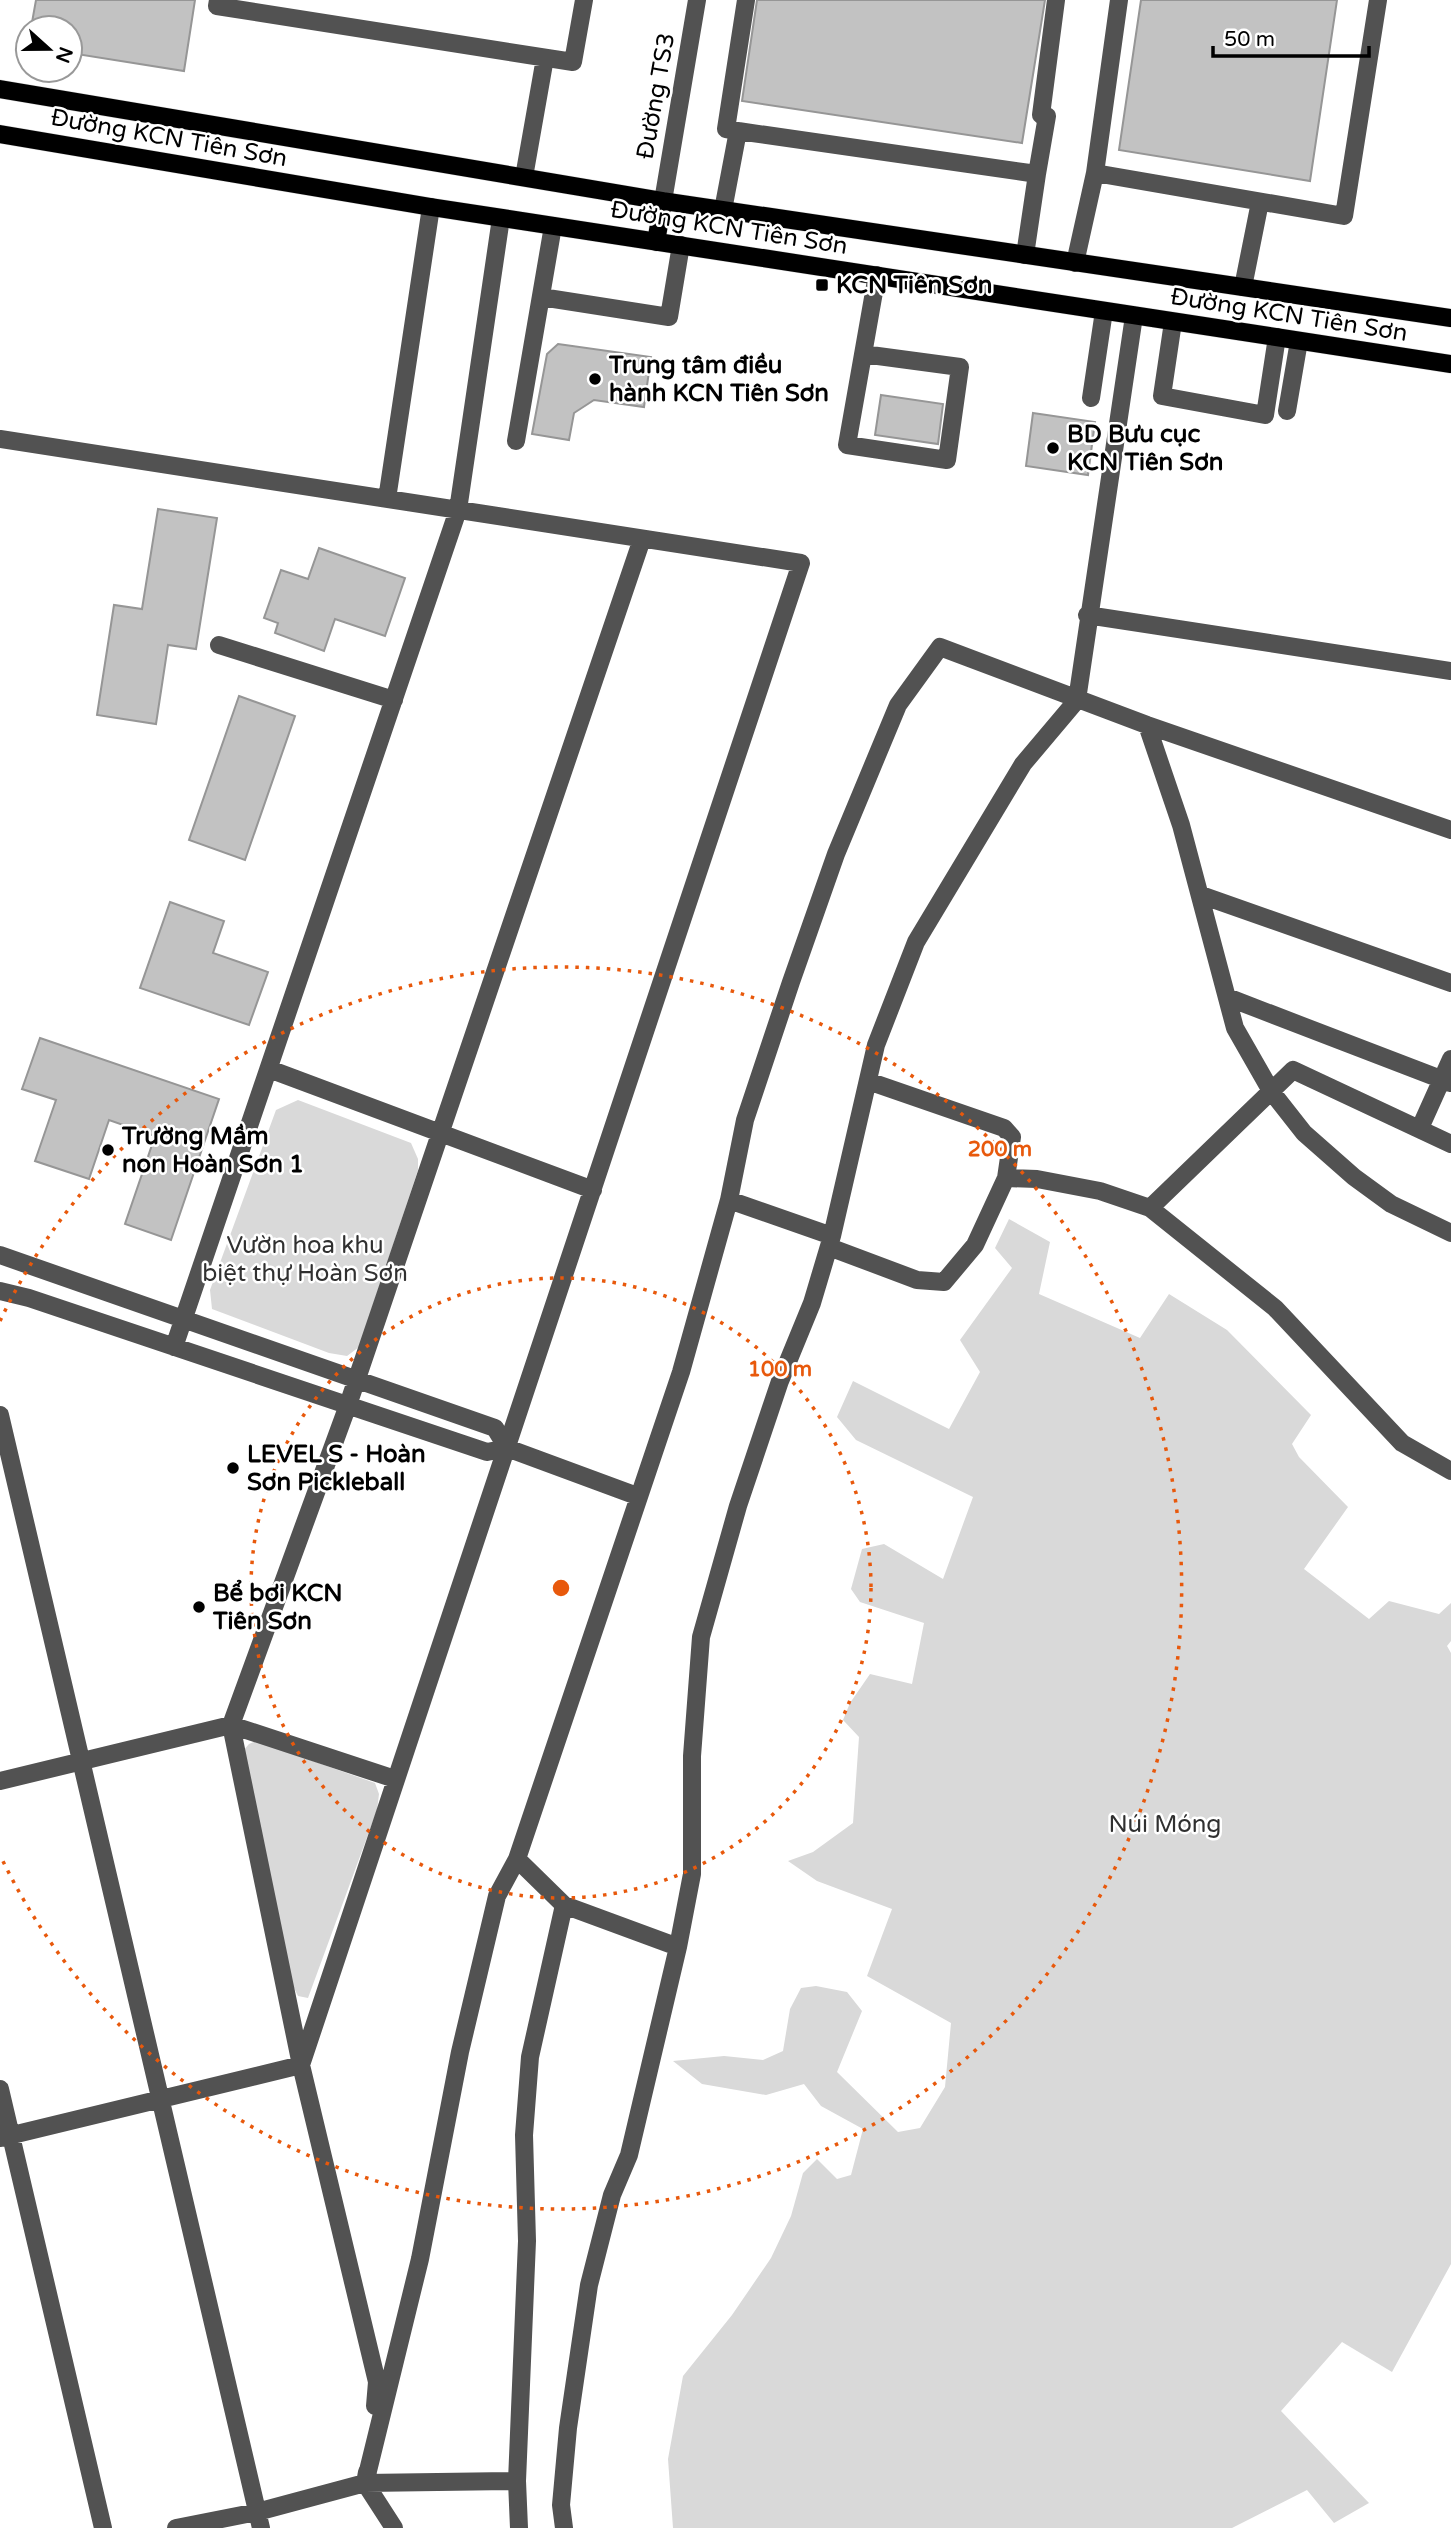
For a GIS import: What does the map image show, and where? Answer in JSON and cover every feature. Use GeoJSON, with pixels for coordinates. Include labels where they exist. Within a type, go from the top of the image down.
{"type":"FeatureCollection","features":[{"type":"Feature","properties":{"kind":"main road","name":"Đường KCN Tiên Sơn"},"geometry":{"type":"LineString","coordinates":[[0,89],[663,201],[1451,317]]}},
{"type":"Feature","properties":{"kind":"main road","name":"Đường KCN Tiên Sơn"},"geometry":{"type":"LineString","coordinates":[[0,134],[431,207],[1451,364]]}},
{"type":"Feature","properties":{"kind":"main road"},"geometry":{"type":"LineString","coordinates":[[656,242],[663,201]]}},
{"type":"Feature","properties":{"kind":"street"},"geometry":{"type":"LineString","coordinates":[[218,0],[218,6],[573,62],[584,0]]}},
{"type":"Feature","properties":{"kind":"street","name":"Đường TS3"},"geometry":{"type":"LineString","coordinates":[[663,201],[697,0]]}},
{"type":"Feature","properties":{"kind":"street"},"geometry":{"type":"LineString","coordinates":[[746,0],[726,129],[1037,174]]}},
{"type":"Feature","properties":{"kind":"street"},"geometry":{"type":"LineString","coordinates":[[1025,255],[1047,116],[1041,115],[1056,0]]}},
{"type":"Feature","properties":{"kind":"street"},"geometry":{"type":"LineString","coordinates":[[1075,262],[1095,173],[1119,0]]}},
{"type":"Feature","properties":{"kind":"street"},"geometry":{"type":"LineString","coordinates":[[1095,173],[1345,216],[1378,0]]}},
{"type":"Feature","properties":{"kind":"street"},"geometry":{"type":"LineString","coordinates":[[524,177],[545,58]]}},
{"type":"Feature","properties":{"kind":"street"},"geometry":{"type":"LineString","coordinates":[[723,210],[738,131]]}},
{"type":"Feature","properties":{"kind":"street"},"geometry":{"type":"LineString","coordinates":[[1244,287],[1260,202]]}},
{"type":"Feature","properties":{"kind":"street"},"geometry":{"type":"LineString","coordinates":[[387,499],[431,207]]}},
{"type":"Feature","properties":{"kind":"street"},"geometry":{"type":"LineString","coordinates":[[174,1347],[458,510],[501,218]]}},
{"type":"Feature","properties":{"kind":"street"},"geometry":{"type":"LineString","coordinates":[[516,441],[553,226]]}},
{"type":"Feature","properties":{"kind":"street"},"geometry":{"type":"LineString","coordinates":[[541,297],[669,317],[681,246]]}},
{"type":"Feature","properties":{"kind":"street"},"geometry":{"type":"LineString","coordinates":[[863,354],[960,367],[947,460],[847,445],[863,354],[877,275]]}},
{"type":"Feature","properties":{"kind":"street"},"geometry":{"type":"LineString","coordinates":[[1091,398],[1104,311]]}},
{"type":"Feature","properties":{"kind":"street"},"geometry":{"type":"LineString","coordinates":[[564,2528],[561,2505],[568,2428],[589,2285],[612,2195],[629,2155],[678,1947],[692,1874],[692,1756],[701,1637],[738,1506],[780,1381],[812,1303],[831,1242],[876,1045],[916,942],[1023,764],[1077,700],[1087,615],[1134,316]]}},
{"type":"Feature","properties":{"kind":"street"},"geometry":{"type":"LineString","coordinates":[[1173,321],[1162,396],[1265,415],[1277,337]]}},
{"type":"Feature","properties":{"kind":"street"},"geometry":{"type":"LineString","coordinates":[[1287,411],[1299,341]]}},
{"type":"Feature","properties":{"kind":"street"},"geometry":{"type":"LineString","coordinates":[[0,439],[801,563],[301,2065]]}},
{"type":"Feature","properties":{"kind":"street"},"geometry":{"type":"LineString","coordinates":[[394,2528],[366,2483],[377,2382],[301,2065],[231,1725],[357,1380],[642,539]]}},
{"type":"Feature","properties":{"kind":"street"},"geometry":{"type":"LineString","coordinates":[[1087,615],[1451,671]]}},
{"type":"Feature","properties":{"kind":"street"},"geometry":{"type":"LineString","coordinates":[[219,645],[394,700]]}},
{"type":"Feature","properties":{"kind":"street"},"geometry":{"type":"LineString","coordinates":[[366,2483],[420,2259],[460,2052],[496,1896],[517,1859],[637,1496],[681,1372],[729,1200],[745,1120],[791,982],[836,854],[898,705],[940,647],[1077,700],[1451,830]]}},
{"type":"Feature","properties":{"kind":"street"},"geometry":{"type":"LineString","coordinates":[[1147,725],[1201,895],[1235,1028],[1271,1091],[1304,1133],[1353,1177],[1391,1204],[1451,1233]]}},
{"type":"Feature","properties":{"kind":"street"},"geometry":{"type":"LineString","coordinates":[[1201,895],[1451,983]]}},
{"type":"Feature","properties":{"kind":"street"},"geometry":{"type":"LineString","coordinates":[[1227,997],[1446,1081]]}},
{"type":"Feature","properties":{"kind":"street"},"geometry":{"type":"LineString","coordinates":[[1420,1128],[1446,1081],[1451,1059]]}},
{"type":"Feature","properties":{"kind":"street"},"geometry":{"type":"LineString","coordinates":[[269,1069],[593,1190]]}},
{"type":"Feature","properties":{"kind":"street"},"geometry":{"type":"LineString","coordinates":[[1150,1208],[1293,1070],[1451,1144]]}},
{"type":"Feature","properties":{"kind":"street"},"geometry":{"type":"LineString","coordinates":[[729,1200],[917,1280],[944,1282],[975,1245],[1006,1178],[1012,1137],[1004,1128],[867,1081]]}},
{"type":"Feature","properties":{"kind":"street"},"geometry":{"type":"LineString","coordinates":[[1006,1178],[1037,1180],[1100,1191],[1150,1208],[1275,1308],[1402,1443],[1451,1471]]}},
{"type":"Feature","properties":{"kind":"street"},"geometry":{"type":"LineString","coordinates":[[0,1255],[495,1428],[507,1448]]}},
{"type":"Feature","properties":{"kind":"street"},"geometry":{"type":"LineString","coordinates":[[0,1291],[486,1452],[507,1448],[637,1496]]}},
{"type":"Feature","properties":{"kind":"street"},"geometry":{"type":"LineString","coordinates":[[0,1415],[259,2520]]}},
{"type":"Feature","properties":{"kind":"street"},"geometry":{"type":"LineString","coordinates":[[0,1781],[231,1725],[395,1779]]}},
{"type":"Feature","properties":{"kind":"street"},"geometry":{"type":"LineString","coordinates":[[517,1859],[564,1905],[678,1947]]}},
{"type":"Feature","properties":{"kind":"street"},"geometry":{"type":"LineString","coordinates":[[519,2528],[517,2481],[527,2241],[524,2135],[530,2057],[564,1905]]}},
{"type":"Feature","properties":{"kind":"street"},"geometry":{"type":"LineString","coordinates":[[6,2137],[301,2065]]}},
{"type":"Feature","properties":{"kind":"street"},"geometry":{"type":"LineString","coordinates":[[0,2089],[6,2137],[103,2528]]}},
{"type":"Feature","properties":{"kind":"street"},"geometry":{"type":"LineString","coordinates":[[176,2528],[259,2520],[366,2483],[517,2481]]}},
{"type":"Feature","properties":{"kind":"green space","name":"Vườn hoa khu biệt thự Hoàn Sơn"},"geometry":{"type":"Polygon","coordinates":[[[298,1100],[411,1143],[418,1159],[418,1170],[359,1347],[347,1356],[329,1353],[212,1309],[210,1290],[276,1110],[298,1100]]]}},
{"type":"Feature","properties":{"kind":"green space","name":"Núi Móng"},"geometry":{"type":"Polygon","coordinates":[[[1009,1219],[1050,1242],[1039,1294],[1140,1338],[1169,1294],[1227,1330],[1311,1415],[1292,1444],[1299,1457],[1348,1507],[1304,1569],[1369,1619],[1389,1601],[1439,1614],[1451,1603],[1451,1641],[1447,1646],[1451,1653],[1451,2264],[1392,2372],[1342,2342],[1281,2411],[1369,2503],[1334,2523],[1307,2490],[1232,2528],[673,2528],[668,2459],[683,2376],[732,2315],[771,2258],[791,2216],[803,2173],[817,2159],[837,2179],[851,2175],[863,2129],[821,2106],[804,2084],[766,2095],[702,2084],[673,2061],[724,2056],[763,2060],[783,2051],[790,2009],[801,1988],[816,1986],[847,1992],[862,2011],[837,2072],[898,2132],[920,2128],[945,2087],[951,2023],[867,1976],[892,1909],[817,1881],[788,1861],[813,1852],[853,1823],[859,1737],[843,1720],[850,1703],[870,1674],[912,1684],[924,1623],[860,1602],[851,1589],[862,1549],[884,1544],[943,1579],[973,1497],[856,1440],[837,1417],[853,1381],[949,1429],[980,1372],[960,1340],[1012,1268],[995,1248],[1009,1219]]]}},
{"type":"Feature","properties":{"kind":"green space"},"geometry":{"type":"Polygon","coordinates":[[[256,1741],[375,1783],[379,1794],[377,1810],[308,1998],[298,1996],[292,1984],[242,1752],[256,1741]]]}},
{"type":"Feature","properties":{"kind":"building"},"geometry":{"type":"Polygon","coordinates":[[[36,0],[195,0],[184,71],[84,55],[84,14],[34,14],[36,0]]]}},
{"type":"Feature","properties":{"kind":"building"},"geometry":{"type":"Polygon","coordinates":[[[757,0],[1045,0],[1022,143],[742,101],[757,0]]]}},
{"type":"Feature","properties":{"kind":"building"},"geometry":{"type":"Polygon","coordinates":[[[1141,0],[1337,0],[1310,181],[1119,150],[1141,0]]]}},
{"type":"Feature","properties":{"kind":"building","name":"Trung tâm điều hành KCN Tiên Sơn"},"geometry":{"type":"Polygon","coordinates":[[[558,344],[651,357],[644,407],[594,400],[574,413],[569,440],[532,434],[547,354],[558,344]]]}},
{"type":"Feature","properties":{"kind":"building"},"geometry":{"type":"Polygon","coordinates":[[[881,395],[943,404],[938,444],[875,435],[881,395]]]}},
{"type":"Feature","properties":{"kind":"building"},"geometry":{"type":"Polygon","coordinates":[[[1033,413],[1095,422],[1088,475],[1026,466],[1033,413]]]}},
{"type":"Feature","properties":{"kind":"building"},"geometry":{"type":"Polygon","coordinates":[[[158,509],[217,518],[196,649],[168,645],[156,724],[97,715],[114,605],[142,609],[158,509]]]}},
{"type":"Feature","properties":{"kind":"building"},"geometry":{"type":"Polygon","coordinates":[[[319,548],[405,578],[385,636],[335,619],[324,651],[275,633],[278,623],[264,618],[281,570],[308,579],[319,548]]]}},
{"type":"Feature","properties":{"kind":"building"},"geometry":{"type":"Polygon","coordinates":[[[239,696],[295,716],[245,860],[189,840],[239,696]]]}},
{"type":"Feature","properties":{"kind":"building"},"geometry":{"type":"Polygon","coordinates":[[[170,902],[224,921],[213,953],[268,972],[249,1025],[140,988],[170,902]]]}},
{"type":"Feature","properties":{"kind":"building"},"geometry":{"type":"Polygon","coordinates":[[[40,1038],[219,1099],[171,1240],[125,1224],[155,1136],[109,1120],[89,1179],[35,1161],[56,1100],[22,1089],[40,1038]]]}},
{"type":"Feature","properties":{"kind":"place","name":"KCN Tiên Sơn"},"geometry":{"type":"Point","coordinates":[822,285]}},
{"type":"Feature","properties":{"kind":"place","name":"Trung tâm điều hành KCN Tiên Sơn"},"geometry":{"type":"Point","coordinates":[595,379]}},
{"type":"Feature","properties":{"kind":"place","name":"BD Bưu cục KCN Tiên Sơn"},"geometry":{"type":"Point","coordinates":[1053,448]}},
{"type":"Feature","properties":{"kind":"place","name":"Trường Mầm non Hoàn Sơn 1"},"geometry":{"type":"Point","coordinates":[108,1150]}},
{"type":"Feature","properties":{"kind":"place","name":"LEVEL S - Hoàn Sơn Pickleball"},"geometry":{"type":"Point","coordinates":[233,1468]}},
{"type":"Feature","properties":{"kind":"place","name":"Bể bơi KCN Tiên Sơn"},"geometry":{"type":"Point","coordinates":[199,1607]}}]}
